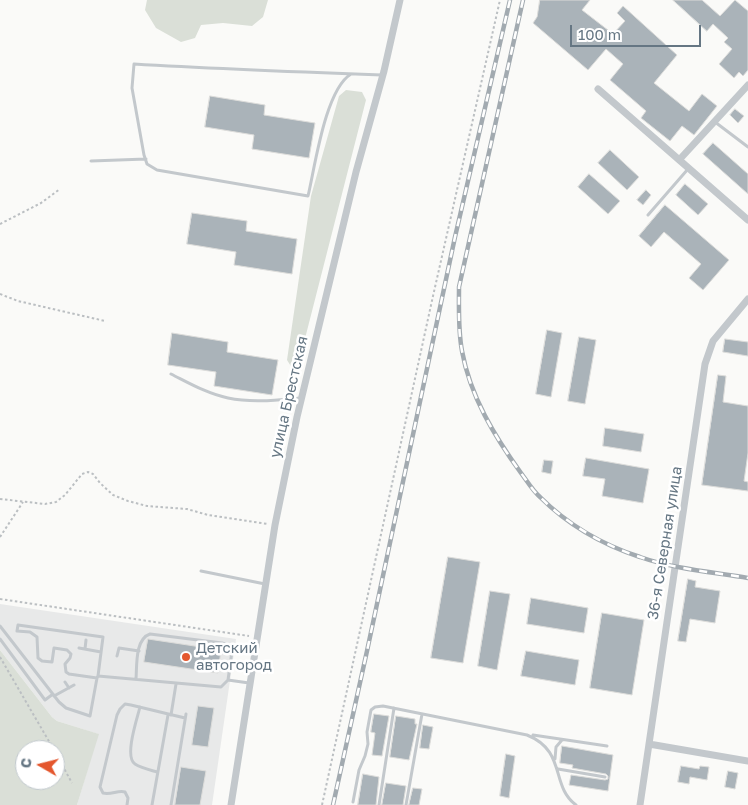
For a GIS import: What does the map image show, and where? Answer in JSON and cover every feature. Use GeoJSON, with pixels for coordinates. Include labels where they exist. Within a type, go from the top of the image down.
{"type":"FeatureCollection","features":[{"type":"Feature","properties":{"kind":"street","name":"улица Брестская"},"geometry":{"type":"LineString","coordinates":[[231,805],[275,525],[302,398],[356,172],[383,75],[400,0]]}},
{"type":"Feature","properties":{"kind":"street"},"geometry":{"type":"LineString","coordinates":[[680,159],[748,84]]}},
{"type":"Feature","properties":{"kind":"street"},"geometry":{"type":"LineString","coordinates":[[598,89],[748,220]]}},
{"type":"Feature","properties":{"kind":"street","name":"36-я Северная улица"},"geometry":{"type":"LineString","coordinates":[[640,805],[708,351],[713,341],[748,299]]}},
{"type":"Feature","properties":{"kind":"street"},"geometry":{"type":"LineString","coordinates":[[649,744],[748,761]]}},
{"type":"Feature","properties":{"kind":"lane"},"geometry":{"type":"LineString","coordinates":[[352,74],[347,77],[331,104],[322,130],[308,196],[157,170],[148,164],[146,160],[132,88],[134,64],[383,75]]}},
{"type":"Feature","properties":{"kind":"lane"},"geometry":{"type":"LineString","coordinates":[[715,122],[748,146]]}},
{"type":"Feature","properties":{"kind":"lane"},"geometry":{"type":"LineString","coordinates":[[91,161],[146,160]]}},
{"type":"Feature","properties":{"kind":"lane"},"geometry":{"type":"LineString","coordinates":[[648,215],[688,168]]}},
{"type":"Feature","properties":{"kind":"lane"},"geometry":{"type":"LineString","coordinates":[[171,374],[206,391],[228,398],[255,401],[302,398]]}},
{"type":"Feature","properties":{"kind":"lane"},"geometry":{"type":"LineString","coordinates":[[201,570],[265,584]]}},
{"type":"Feature","properties":{"kind":"lane"},"geometry":{"type":"LineString","coordinates":[[0,626],[66,708],[90,716],[97,677],[103,637],[18,624],[17,631],[30,632],[37,637],[37,654],[38,658],[42,661],[52,662],[54,648],[67,650],[71,654],[65,664],[66,672],[70,674],[97,677],[136,679],[176,684],[188,683],[221,687],[228,680],[232,650],[228,644],[150,634],[142,639],[136,679]]}},
{"type":"Feature","properties":{"kind":"lane"},"geometry":{"type":"LineString","coordinates":[[0,639],[45,700],[74,685]]}},
{"type":"Feature","properties":{"kind":"lane"},"geometry":{"type":"LineString","coordinates":[[85,649],[86,640]]}},
{"type":"Feature","properties":{"kind":"lane"},"geometry":{"type":"LineString","coordinates":[[79,648],[101,652]]}},
{"type":"Feature","properties":{"kind":"lane"},"geometry":{"type":"LineString","coordinates":[[117,656],[119,648],[139,651]]}},
{"type":"Feature","properties":{"kind":"lane"},"geometry":{"type":"LineString","coordinates":[[228,680],[249,683]]}},
{"type":"Feature","properties":{"kind":"lane"},"geometry":{"type":"LineString","coordinates":[[65,682],[69,688]]}},
{"type":"Feature","properties":{"kind":"lane"},"geometry":{"type":"LineString","coordinates":[[152,805],[157,772],[176,684]]}},
{"type":"Feature","properties":{"kind":"lane"},"geometry":{"type":"LineString","coordinates":[[127,805],[127,794],[125,792],[103,793],[100,787],[117,715],[125,704],[170,715],[185,716],[171,805]]}},
{"type":"Feature","properties":{"kind":"lane"},"geometry":{"type":"LineString","coordinates":[[140,707],[130,750],[130,759],[134,764],[157,772]]}},
{"type":"Feature","properties":{"kind":"lane"},"geometry":{"type":"LineString","coordinates":[[353,802],[359,770],[368,744],[367,732],[371,710],[375,707],[394,708],[527,734],[607,746]]}},
{"type":"Feature","properties":{"kind":"lane"},"geometry":{"type":"LineString","coordinates":[[379,805],[394,708]]}},
{"type":"Feature","properties":{"kind":"lane"},"geometry":{"type":"LineString","coordinates":[[406,805],[422,714]]}},
{"type":"Feature","properties":{"kind":"lane"},"geometry":{"type":"LineString","coordinates":[[527,734],[547,746],[555,760],[564,790],[576,805]]}},
{"type":"Feature","properties":{"kind":"lane"},"geometry":{"type":"LineString","coordinates":[[555,760],[556,747],[562,740]]}},
{"type":"Feature","properties":{"kind":"lane"},"geometry":{"type":"LineString","coordinates":[[558,769],[605,777]]}},
{"type":"Feature","properties":{"kind":"path"},"geometry":{"type":"LineString","coordinates":[[322,805],[428,315],[500,0]]}},
{"type":"Feature","properties":{"kind":"path"},"geometry":{"type":"LineString","coordinates":[[0,224],[41,203],[60,189]]}},
{"type":"Feature","properties":{"kind":"path"},"geometry":{"type":"LineString","coordinates":[[0,294],[18,301],[105,321]]}},
{"type":"Feature","properties":{"kind":"path"},"geometry":{"type":"LineString","coordinates":[[0,499],[45,504],[56,502],[65,495],[82,474],[88,472],[93,474],[100,484],[113,495],[128,501],[146,506],[187,509],[208,515],[275,525]]}},
{"type":"Feature","properties":{"kind":"path"},"geometry":{"type":"LineString","coordinates":[[0,537],[23,502]]}},
{"type":"Feature","properties":{"kind":"path"},"geometry":{"type":"LineString","coordinates":[[0,599],[256,637]]}},
{"type":"Feature","properties":{"kind":"path"},"geometry":{"type":"LineString","coordinates":[[0,657],[48,740]]}},
{"type":"Feature","properties":{"kind":"path"},"geometry":{"type":"LineString","coordinates":[[65,770],[72,782]]}},
{"type":"Feature","properties":{"kind":"shaded area"},"geometry":{"type":"Polygon","coordinates":[[[147,0],[268,0],[263,17],[252,26],[223,23],[201,25],[195,38],[181,42],[156,28],[145,10],[147,0]]]}},
{"type":"Feature","properties":{"kind":"shaded area"},"geometry":{"type":"Polygon","coordinates":[[[346,90],[362,92],[366,100],[299,362],[292,368],[287,360],[311,196],[339,96],[346,90]]]}},
{"type":"Feature","properties":{"kind":"shaded area"},"geometry":{"type":"Polygon","coordinates":[[[0,604],[236,639],[212,805],[77,805],[98,734],[57,721],[52,717],[0,650],[0,604]]]}},
{"type":"Feature","properties":{"kind":"shaded area"},"geometry":{"type":"Polygon","coordinates":[[[0,650],[52,717],[57,721],[99,734],[77,805],[0,805],[0,650]]]}},
{"type":"Feature","properties":{"kind":"building"},"geometry":{"type":"Polygon","coordinates":[[[540,0],[590,0],[582,10],[613,34],[625,21],[617,13],[623,6],[677,55],[654,83],[689,111],[702,94],[717,106],[694,135],[682,126],[670,141],[641,118],[646,111],[610,80],[623,64],[606,49],[588,70],[533,23],[537,17],[540,0]]]}},
{"type":"Feature","properties":{"kind":"building"},"geometry":{"type":"Polygon","coordinates":[[[673,0],[702,0],[720,16],[735,0],[748,11],[748,70],[743,76],[739,72],[734,78],[719,64],[732,49],[724,42],[728,38],[713,24],[707,31],[673,0]]]}},
{"type":"Feature","properties":{"kind":"building"},"geometry":{"type":"Polygon","coordinates":[[[210,96],[265,105],[264,115],[315,123],[309,158],[252,149],[254,135],[205,127],[210,96]]]}},
{"type":"Feature","properties":{"kind":"building"},"geometry":{"type":"Polygon","coordinates":[[[735,109],[744,116],[738,123],[730,115],[735,109]]]}},
{"type":"Feature","properties":{"kind":"building"},"geometry":{"type":"Polygon","coordinates":[[[713,143],[748,174],[748,194],[703,154],[713,143]]]}},
{"type":"Feature","properties":{"kind":"building"},"geometry":{"type":"Polygon","coordinates":[[[610,150],[639,177],[627,190],[598,163],[610,150]]]}},
{"type":"Feature","properties":{"kind":"building"},"geometry":{"type":"Polygon","coordinates":[[[589,174],[620,201],[608,214],[578,187],[589,174]]]}},
{"type":"Feature","properties":{"kind":"building"},"geometry":{"type":"Polygon","coordinates":[[[685,184],[708,204],[698,215],[676,195],[685,184]]]}},
{"type":"Feature","properties":{"kind":"building"},"geometry":{"type":"Polygon","coordinates":[[[646,190],[651,195],[643,205],[637,200],[646,190]]]}},
{"type":"Feature","properties":{"kind":"building"},"geometry":{"type":"Polygon","coordinates":[[[665,205],[729,260],[703,290],[689,278],[701,264],[664,232],[651,247],[639,236],[665,205]]]}},
{"type":"Feature","properties":{"kind":"building"},"geometry":{"type":"Polygon","coordinates":[[[192,213],[247,221],[246,231],[297,239],[292,274],[234,265],[236,252],[187,244],[192,213]]]}},
{"type":"Feature","properties":{"kind":"building"},"geometry":{"type":"Polygon","coordinates":[[[547,330],[562,333],[551,397],[536,394],[547,330]]]}},
{"type":"Feature","properties":{"kind":"building"},"geometry":{"type":"Polygon","coordinates":[[[172,333],[228,342],[227,352],[278,360],[272,395],[214,386],[216,372],[168,365],[172,333]]]}},
{"type":"Feature","properties":{"kind":"building"},"geometry":{"type":"Polygon","coordinates":[[[579,337],[596,340],[585,404],[568,401],[579,337]]]}},
{"type":"Feature","properties":{"kind":"building"},"geometry":{"type":"Polygon","coordinates":[[[725,339],[748,342],[748,356],[723,352],[725,339]]]}},
{"type":"Feature","properties":{"kind":"building"},"geometry":{"type":"Polygon","coordinates":[[[718,375],[726,376],[723,402],[748,406],[748,453],[744,481],[748,482],[748,491],[702,485],[718,375]]]}},
{"type":"Feature","properties":{"kind":"building"},"geometry":{"type":"Polygon","coordinates":[[[605,428],[644,434],[641,452],[603,446],[605,428]]]}},
{"type":"Feature","properties":{"kind":"building"},"geometry":{"type":"Polygon","coordinates":[[[586,458],[649,469],[643,503],[602,496],[605,479],[583,476],[586,458]]]}},
{"type":"Feature","properties":{"kind":"building"},"geometry":{"type":"Polygon","coordinates":[[[544,460],[553,461],[551,474],[542,472],[544,460]]]}},
{"type":"Feature","properties":{"kind":"building"},"geometry":{"type":"Polygon","coordinates":[[[448,557],[480,562],[463,663],[431,658],[448,557]]]}},
{"type":"Feature","properties":{"kind":"building"},"geometry":{"type":"Polygon","coordinates":[[[688,579],[696,581],[695,587],[720,591],[715,623],[690,619],[686,642],[678,641],[688,579]]]}},
{"type":"Feature","properties":{"kind":"building"},"geometry":{"type":"Polygon","coordinates":[[[490,591],[510,594],[497,670],[478,666],[490,591]]]}},
{"type":"Feature","properties":{"kind":"building"},"geometry":{"type":"Polygon","coordinates":[[[531,598],[588,608],[584,633],[527,624],[531,598]]]}},
{"type":"Feature","properties":{"kind":"building"},"geometry":{"type":"Polygon","coordinates":[[[602,613],[644,620],[632,695],[590,688],[602,613]]]}},
{"type":"Feature","properties":{"kind":"building"},"geometry":{"type":"Polygon","coordinates":[[[148,639],[221,650],[218,673],[144,662],[148,639]]]}},
{"type":"Feature","properties":{"kind":"building"},"geometry":{"type":"Polygon","coordinates":[[[526,651],[579,660],[575,685],[521,676],[526,651]]]}},
{"type":"Feature","properties":{"kind":"building"},"geometry":{"type":"Polygon","coordinates":[[[198,706],[214,708],[208,747],[192,745],[198,706]]]}},
{"type":"Feature","properties":{"kind":"building"},"geometry":{"type":"Polygon","coordinates":[[[374,714],[389,716],[382,756],[372,755],[375,733],[371,732],[374,714]]]}},
{"type":"Feature","properties":{"kind":"building"},"geometry":{"type":"Polygon","coordinates":[[[396,716],[415,719],[415,724],[417,724],[409,760],[390,757],[396,716]]]}},
{"type":"Feature","properties":{"kind":"building"},"geometry":{"type":"Polygon","coordinates":[[[423,725],[433,727],[429,749],[420,748],[423,725]]]}},
{"type":"Feature","properties":{"kind":"building"},"geometry":{"type":"Polygon","coordinates":[[[562,746],[613,755],[608,791],[569,785],[571,775],[605,780],[608,779],[608,776],[606,774],[572,768],[573,765],[560,763],[562,746]]]}},
{"type":"Feature","properties":{"kind":"building"},"geometry":{"type":"Polygon","coordinates":[[[506,754],[515,756],[509,798],[500,796],[506,754]]]}},
{"type":"Feature","properties":{"kind":"building"},"geometry":{"type":"Polygon","coordinates":[[[681,766],[699,769],[700,766],[709,767],[707,780],[690,777],[689,784],[678,782],[681,766]]]}},
{"type":"Feature","properties":{"kind":"building"},"geometry":{"type":"Polygon","coordinates":[[[181,767],[206,771],[200,805],[175,805],[181,767]]]}},
{"type":"Feature","properties":{"kind":"building"},"geometry":{"type":"Polygon","coordinates":[[[728,771],[738,773],[735,789],[725,787],[728,771]]]}},
{"type":"Feature","properties":{"kind":"building"},"geometry":{"type":"Polygon","coordinates":[[[363,774],[379,777],[376,805],[358,805],[363,774]]]}},
{"type":"Feature","properties":{"kind":"building"},"geometry":{"type":"Polygon","coordinates":[[[386,783],[406,786],[403,805],[382,805],[386,783]]]}},
{"type":"Feature","properties":{"kind":"building"},"geometry":{"type":"Polygon","coordinates":[[[413,788],[422,789],[419,805],[409,805],[413,788]]]}},
{"type":"Feature","properties":{"kind":"railway"},"geometry":{"type":"LineString","coordinates":[[333,805],[455,237],[510,0]]}},
{"type":"Feature","properties":{"kind":"railway"},"geometry":{"type":"LineString","coordinates":[[523,0],[459,287],[461,343],[466,368],[477,400],[511,459],[537,495],[586,533],[626,552],[653,561],[748,578]]}},
{"type":"Feature","properties":{"kind":"place","name":"Детский автогород"},"geometry":{"type":"Point","coordinates":[186,657]}}]}
